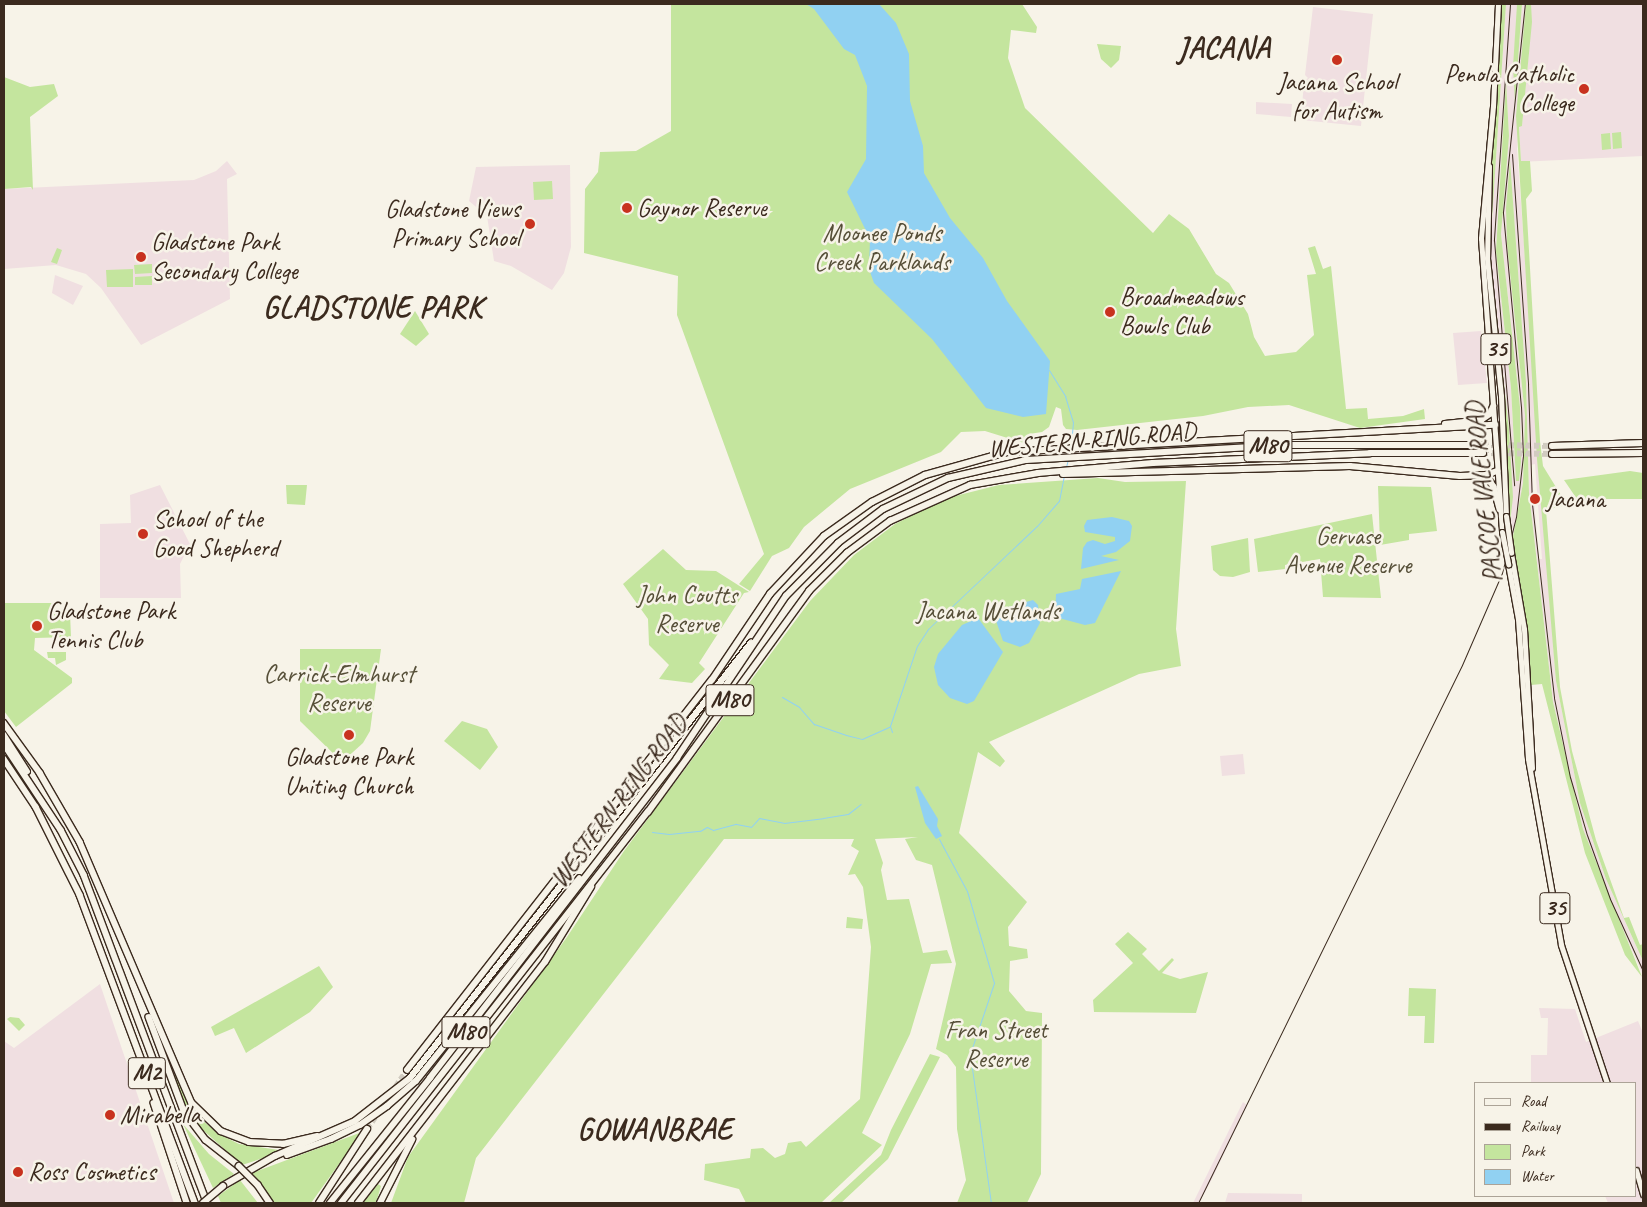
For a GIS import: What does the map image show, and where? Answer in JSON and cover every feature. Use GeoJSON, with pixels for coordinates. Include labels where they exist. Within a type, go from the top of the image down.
{"type":"FeatureCollection","features":[{"type":"Feature","properties":{"kind":"highway"},"geometry":{"type":"LineString","coordinates":[[1421,430],[1481,420],[1490,414],[1494,406]]}},
{"type":"Feature","properties":{"kind":"highway"},"geometry":{"type":"LineString","coordinates":[[407,1070],[662,746],[724,664],[770,594],[824,536],[854,513],[902,485],[949,466],[986,456],[1117,445],[1495,426]]}},
{"type":"Feature","properties":{"kind":"highway"},"geometry":{"type":"LineString","coordinates":[[1552,446],[1643,443]]}},
{"type":"Feature","properties":{"kind":"highway","name":"WESTERN RING ROAD"},"geometry":{"type":"LineString","coordinates":[[330,1203],[430,1078],[677,758],[776,610],[819,560],[860,525],[927,486],[989,466],[1026,460],[1286,445],[1483,445]]}},
{"type":"Feature","properties":{"kind":"highway","name":"WESTERN RING ROAD"},"geometry":{"type":"LineString","coordinates":[[340,1203],[699,743],[799,604],[837,562],[882,526],[914,508],[970,485],[1038,473],[1370,453],[1483,453]]}},
{"type":"Feature","properties":{"kind":"highway"},"geometry":{"type":"LineString","coordinates":[[1552,454],[1643,453]]}},
{"type":"Feature","properties":{"kind":"highway"},"geometry":{"type":"LineString","coordinates":[[1091,471],[1350,466],[1423,474],[1486,475],[1497,471]]}},
{"type":"Feature","properties":{"kind":"highway"},"geometry":{"type":"LineString","coordinates":[[1486,475],[1494,487],[1500,509]]}},
{"type":"Feature","properties":{"kind":"highway"},"geometry":{"type":"LineString","coordinates":[[587,851],[626,806],[776,610]]}},
{"type":"Feature","properties":{"kind":"highway"},"geometry":{"type":"LineString","coordinates":[[4,723],[40,773],[80,842],[188,1096],[209,1122],[235,1138],[264,1144],[299,1141],[340,1128]]}},
{"type":"Feature","properties":{"kind":"highway"},"geometry":{"type":"LineString","coordinates":[[4,735],[61,830]]}},
{"type":"Feature","properties":{"kind":"highway","name":"M2"},"geometry":{"type":"LineString","coordinates":[[4,744],[61,830],[84,875],[114,948],[205,1203]]}},
{"type":"Feature","properties":{"kind":"highway"},"geometry":{"type":"LineString","coordinates":[[205,1203],[223,1186],[257,1165],[340,1128],[383,1102],[424,1063],[587,851],[662,746]]}},
{"type":"Feature","properties":{"kind":"highway","name":"M2"},"geometry":{"type":"LineString","coordinates":[[4,760],[36,807],[70,872],[195,1203]]}},
{"type":"Feature","properties":{"kind":"highway"},"geometry":{"type":"LineString","coordinates":[[257,1165],[345,1133],[373,1117],[401,1094],[429,1065],[537,928],[599,857]]}},
{"type":"Feature","properties":{"kind":"highway"},"geometry":{"type":"LineString","coordinates":[[358,1203],[430,1113],[560,940],[601,870]]}},
{"type":"Feature","properties":{"kind":"highway"},"geometry":{"type":"LineString","coordinates":[[132,965],[179,1102],[194,1127],[248,1175],[270,1203]]}},
{"type":"Feature","properties":{"kind":"highway"},"geometry":{"type":"LineString","coordinates":[[126,1017],[187,1203]]}},
{"type":"Feature","properties":{"kind":"highway"},"geometry":{"type":"LineString","coordinates":[[380,1203],[411,1142],[430,1113]]}},
{"type":"Feature","properties":{"kind":"highway"},"geometry":{"type":"LineString","coordinates":[[319,1203],[367,1129]]}},
{"type":"Feature","properties":{"kind":"main road","name":"PASCOE VALE ROAD"},"geometry":{"type":"LineString","coordinates":[[1498,4],[1489,148],[1487,258],[1504,438],[1506,516],[1527,652],[1534,761],[1531,771]]}},
{"type":"Feature","properties":{"kind":"main road","name":"PASCOE VALE ROAD"},"geometry":{"type":"LineString","coordinates":[[1489,148],[1481,209],[1481,254],[1494,406],[1502,532],[1518,620],[1531,771],[1564,957],[1607,1082]]}},
{"type":"Feature","properties":{"kind":"main road"},"geometry":{"type":"LineString","coordinates":[[1495,426],[1503,431]]}},
{"type":"Feature","properties":{"kind":"main road"},"geometry":{"type":"LineString","coordinates":[[1497,471],[1500,465],[1504,438]]}},
{"type":"Feature","properties":{"kind":"main road"},"geometry":{"type":"LineString","coordinates":[[1637,1173],[1643,1194]]}},
{"type":"Feature","properties":{"kind":"shaded area"},"geometry":{"type":"Polygon","coordinates":[[[1506,4],[1517,4],[1515,101],[1522,4],[1526,4],[1517,149],[1556,681],[1580,803],[1606,879],[1643,961],[1643,975],[1605,890],[1583,829],[1553,702],[1529,493],[1526,382],[1510,163],[1507,244],[1525,415],[1523,483],[1512,542],[1509,430],[1490,250],[1506,4]],[[1506,82],[1496,251],[1511,388],[1516,481],[1521,462],[1520,407],[1501,234],[1509,136],[1506,82]],[[1535,464],[1531,465],[1539,559],[1542,559],[1535,464]]]}},
{"type":"Feature","properties":{"kind":"shaded area","name":"Penola Catholic College"},"geometry":{"type":"Polygon","coordinates":[[[1531,4],[1643,4],[1643,156],[1521,162],[1519,126],[1522,126],[1531,4]]]}},
{"type":"Feature","properties":{"kind":"shaded area","name":"Jacana School for Autism"},"geometry":{"type":"Polygon","coordinates":[[[1313,7],[1373,14],[1361,126],[1301,120],[1304,81],[1308,78],[1305,75],[1313,7]]]}},
{"type":"Feature","properties":{"kind":"shaded area"},"geometry":{"type":"Polygon","coordinates":[[[1256,102],[1292,104],[1291,117],[1256,114],[1256,102]]]}},
{"type":"Feature","properties":{"kind":"shaded area","name":"Gladstone Park Secondary College"},"geometry":{"type":"Polygon","coordinates":[[[227,161],[237,174],[227,179],[230,299],[141,345],[101,288],[86,274],[56,265],[4,269],[4,189],[194,180],[216,171],[227,161]]]}},
{"type":"Feature","properties":{"kind":"shaded area","name":"Gladstone Views Primary School"},"geometry":{"type":"Polygon","coordinates":[[[570,165],[571,247],[564,273],[552,290],[511,266],[494,261],[487,216],[469,201],[476,167],[570,165]]]}},
{"type":"Feature","properties":{"kind":"shaded area"},"geometry":{"type":"Polygon","coordinates":[[[55,275],[83,286],[73,305],[52,293],[55,275]]]}},
{"type":"Feature","properties":{"kind":"shaded area"},"geometry":{"type":"Polygon","coordinates":[[[1481,331],[1487,383],[1458,385],[1453,333],[1481,331]]]}},
{"type":"Feature","properties":{"kind":"shaded area","name":"School of the Good Shepherd"},"geometry":{"type":"Polygon","coordinates":[[[160,485],[190,544],[180,564],[181,598],[100,598],[100,524],[131,523],[130,495],[160,485]]]}},
{"type":"Feature","properties":{"kind":"shaded area"},"geometry":{"type":"Polygon","coordinates":[[[1243,754],[1245,774],[1222,776],[1220,756],[1243,754]]]}},
{"type":"Feature","properties":{"kind":"shaded area"},"geometry":{"type":"Polygon","coordinates":[[[100,984],[174,1203],[4,1203],[4,1041],[14,1048],[100,984]]]}},
{"type":"Feature","properties":{"kind":"shaded area"},"geometry":{"type":"Polygon","coordinates":[[[1539,1008],[1575,1009],[1586,1042],[1638,1021],[1643,1033],[1643,1203],[1608,1203],[1605,1197],[1637,1197],[1637,1082],[1531,1082],[1531,1055],[1547,1055],[1548,1018],[1541,1018],[1539,1008]]]}},
{"type":"Feature","properties":{"kind":"shaded area"},"geometry":{"type":"Polygon","coordinates":[[[1243,1102],[1247,1105],[1211,1181],[1199,1203],[1193,1203],[1243,1102]]]}},
{"type":"Feature","properties":{"kind":"shaded area"},"geometry":{"type":"Polygon","coordinates":[[[1228,1193],[1302,1194],[1302,1203],[1225,1203],[1228,1193]]]}},
{"type":"Feature","properties":{"kind":"green space","name":"Moonee Ponds Creek Parklands"},"geometry":{"type":"Polygon","coordinates":[[[671,4],[1022,4],[1037,27],[1036,33],[1011,30],[1008,58],[1025,108],[1153,233],[1169,214],[1189,229],[1216,274],[1229,283],[1248,314],[1254,337],[1265,356],[1296,352],[1314,335],[1307,275],[1316,274],[1308,248],[1315,246],[1323,269],[1331,266],[1346,409],[1367,408],[1368,419],[1403,416],[1424,409],[1425,419],[1360,428],[1289,405],[1248,407],[1203,416],[1077,430],[1066,429],[1063,425],[1061,409],[1056,407],[1049,427],[1042,432],[1029,434],[1027,444],[985,431],[961,432],[941,452],[850,489],[804,527],[789,548],[772,556],[750,591],[739,584],[764,554],[677,315],[678,276],[584,253],[585,189],[598,172],[600,152],[636,151],[671,131],[671,4]]]}},
{"type":"Feature","properties":{"kind":"green space"},"geometry":{"type":"Polygon","coordinates":[[[1502,4],[1506,4],[1490,250],[1509,430],[1513,497],[1510,523],[1505,419],[1489,261],[1488,222],[1502,4]]]}},
{"type":"Feature","properties":{"kind":"green space"},"geometry":{"type":"Polygon","coordinates":[[[1517,4],[1522,4],[1515,103],[1513,67],[1517,4]]]}},
{"type":"Feature","properties":{"kind":"green space"},"geometry":{"type":"Polygon","coordinates":[[[1526,4],[1531,4],[1532,22],[1522,126],[1519,127],[1521,161],[1530,161],[1532,191],[1526,199],[1540,441],[1543,466],[1567,505],[1546,510],[1560,687],[1572,751],[1596,840],[1624,918],[1629,917],[1640,945],[1643,944],[1643,961],[1606,879],[1580,803],[1556,681],[1537,459],[1516,116],[1526,4]]]}},
{"type":"Feature","properties":{"kind":"green space"},"geometry":{"type":"Polygon","coordinates":[[[1097,44],[1121,46],[1119,60],[1111,68],[1101,59],[1097,44]]]}},
{"type":"Feature","properties":{"kind":"green space"},"geometry":{"type":"Polygon","coordinates":[[[4,77],[30,87],[54,84],[58,96],[30,117],[33,190],[31,187],[4,189],[4,77]]]}},
{"type":"Feature","properties":{"kind":"green space"},"geometry":{"type":"Polygon","coordinates":[[[1506,81],[1509,136],[1501,234],[1520,407],[1521,462],[1519,481],[1516,481],[1511,388],[1496,251],[1506,81]]]}},
{"type":"Feature","properties":{"kind":"green space"},"geometry":{"type":"Polygon","coordinates":[[[1621,132],[1622,148],[1613,149],[1612,133],[1621,132]]]}},
{"type":"Feature","properties":{"kind":"green space"},"geometry":{"type":"Polygon","coordinates":[[[1610,133],[1611,149],[1602,150],[1601,134],[1610,133]]]}},
{"type":"Feature","properties":{"kind":"green space"},"geometry":{"type":"Polygon","coordinates":[[[1510,160],[1526,382],[1529,493],[1553,702],[1583,829],[1642,977],[1625,955],[1585,853],[1542,684],[1531,685],[1525,613],[1512,542],[1523,483],[1525,415],[1507,244],[1506,208],[1510,160]]]}},
{"type":"Feature","properties":{"kind":"green space"},"geometry":{"type":"Polygon","coordinates":[[[552,181],[553,199],[534,200],[533,182],[552,181]]]}},
{"type":"Feature","properties":{"kind":"green space"},"geometry":{"type":"Polygon","coordinates":[[[57,248],[62,250],[57,264],[51,262],[57,248]]]}},
{"type":"Feature","properties":{"kind":"green space"},"geometry":{"type":"Polygon","coordinates":[[[152,264],[152,273],[135,274],[134,265],[152,264]]]}},
{"type":"Feature","properties":{"kind":"green space"},"geometry":{"type":"Polygon","coordinates":[[[133,269],[133,287],[107,287],[106,270],[133,269]]]}},
{"type":"Feature","properties":{"kind":"green space"},"geometry":{"type":"Polygon","coordinates":[[[152,276],[152,285],[135,285],[135,277],[152,276]]]}},
{"type":"Feature","properties":{"kind":"green space"},"geometry":{"type":"Polygon","coordinates":[[[415,311],[429,334],[416,346],[400,334],[415,311]]]}},
{"type":"Feature","properties":{"kind":"green space"},"geometry":{"type":"Polygon","coordinates":[[[1630,471],[1643,473],[1643,499],[1585,499],[1579,502],[1564,480],[1630,471]]]}},
{"type":"Feature","properties":{"kind":"green space"},"geometry":{"type":"Polygon","coordinates":[[[1098,478],[1125,482],[1186,481],[1176,629],[1181,666],[1139,674],[989,742],[1005,761],[1000,767],[978,752],[959,833],[1027,902],[1008,927],[1009,946],[1027,949],[1028,958],[1010,961],[1009,991],[1026,1011],[1042,1013],[1041,1174],[1027,1203],[957,1203],[966,1180],[957,1129],[956,1067],[947,1055],[936,1049],[956,964],[932,865],[916,860],[905,839],[918,837],[875,839],[883,863],[881,870],[887,900],[909,899],[923,953],[947,950],[952,963],[931,964],[910,1034],[862,1133],[882,1145],[822,1202],[746,1203],[739,1189],[704,1180],[705,1164],[750,1158],[751,1149],[763,1148],[775,1158],[785,1154],[788,1143],[801,1141],[806,1147],[860,1099],[871,947],[863,887],[855,874],[848,875],[859,851],[851,846],[854,839],[724,839],[476,1158],[464,1203],[391,1203],[408,1157],[567,937],[624,851],[810,601],[854,555],[895,524],[947,498],[999,485],[1098,478]]]}},
{"type":"Feature","properties":{"kind":"green space"},"geometry":{"type":"Polygon","coordinates":[[[286,485],[307,485],[305,505],[287,504],[286,485]]]}},
{"type":"Feature","properties":{"kind":"green space"},"geometry":{"type":"Polygon","coordinates":[[[1378,486],[1431,487],[1437,531],[1409,534],[1409,540],[1380,545],[1378,486]]]}},
{"type":"Feature","properties":{"kind":"green space","name":"Gervase Avenue Reserve"},"geometry":{"type":"Polygon","coordinates":[[[1372,514],[1381,598],[1323,597],[1320,559],[1285,565],[1285,569],[1258,572],[1254,539],[1372,514]]]}},
{"type":"Feature","properties":{"kind":"green space"},"geometry":{"type":"Polygon","coordinates":[[[1248,538],[1250,572],[1233,577],[1220,576],[1213,570],[1211,546],[1248,538]]]}},
{"type":"Feature","properties":{"kind":"green space","name":"John Coutts Reserve"},"geometry":{"type":"Polygon","coordinates":[[[663,549],[686,570],[716,571],[749,592],[744,593],[699,663],[705,669],[692,683],[659,679],[669,665],[649,645],[648,619],[623,584],[663,549]]]}},
{"type":"Feature","properties":{"kind":"green space"},"geometry":{"type":"Polygon","coordinates":[[[4,603],[52,603],[52,614],[70,613],[71,637],[35,638],[34,650],[72,678],[72,683],[16,727],[4,711],[4,603]]]}},
{"type":"Feature","properties":{"kind":"green space","name":"Carrick-Elmhurst Reserve"},"geometry":{"type":"Polygon","coordinates":[[[300,649],[381,649],[370,731],[363,743],[342,762],[300,721],[300,649]]]}},
{"type":"Feature","properties":{"kind":"green space"},"geometry":{"type":"Polygon","coordinates":[[[47,652],[66,652],[66,660],[56,665],[55,658],[48,658],[47,652]]]}},
{"type":"Feature","properties":{"kind":"green space"},"geometry":{"type":"Polygon","coordinates":[[[462,721],[487,729],[498,747],[480,770],[444,741],[462,721]]]}},
{"type":"Feature","properties":{"kind":"green space"},"geometry":{"type":"Polygon","coordinates":[[[847,917],[863,919],[862,929],[846,928],[847,917]]]}},
{"type":"Feature","properties":{"kind":"green space"},"geometry":{"type":"Polygon","coordinates":[[[1128,932],[1147,949],[1142,954],[1159,971],[1172,958],[1174,960],[1162,973],[1180,979],[1208,972],[1196,1013],[1094,1012],[1093,1000],[1133,963],[1115,944],[1128,932]]]}},
{"type":"Feature","properties":{"kind":"green space"},"geometry":{"type":"Polygon","coordinates":[[[319,966],[333,987],[310,1012],[246,1053],[234,1028],[215,1036],[211,1027],[319,966]]]}},
{"type":"Feature","properties":{"kind":"green space"},"geometry":{"type":"Polygon","coordinates":[[[1409,988],[1436,989],[1434,1043],[1424,1043],[1425,1016],[1408,1016],[1409,988]]]}},
{"type":"Feature","properties":{"kind":"green space"},"geometry":{"type":"Polygon","coordinates":[[[10,1017],[19,1018],[25,1025],[19,1031],[7,1019],[10,1017]]]}},
{"type":"Feature","properties":{"kind":"green space"},"geometry":{"type":"Polygon","coordinates":[[[930,1054],[940,1057],[888,1159],[841,1203],[829,1203],[881,1155],[891,1130],[930,1054]]]}},
{"type":"Feature","properties":{"kind":"green space"},"geometry":{"type":"Polygon","coordinates":[[[176,1074],[198,1117],[219,1134],[239,1144],[285,1151],[242,1165],[194,1122],[178,1090],[173,1075],[176,1074]]]}},
{"type":"Feature","properties":{"kind":"green space"},"geometry":{"type":"Polygon","coordinates":[[[183,1124],[209,1154],[234,1174],[213,1188],[183,1124]]]}},
{"type":"Feature","properties":{"kind":"green space"},"geometry":{"type":"Polygon","coordinates":[[[362,1132],[311,1203],[273,1203],[252,1173],[362,1132]]]}},
{"type":"Feature","properties":{"kind":"green space"},"geometry":{"type":"Polygon","coordinates":[[[240,1180],[258,1203],[221,1203],[218,1196],[240,1180]]]}},
{"type":"Feature","properties":{"kind":"green space"},"geometry":{"type":"Polygon","coordinates":[[[378,1184],[381,1186],[376,1203],[363,1203],[378,1184]]]}},
{"type":"Feature","properties":{"kind":"water"},"geometry":{"type":"Polygon","coordinates":[[[806,4],[879,4],[896,23],[909,54],[910,101],[923,146],[924,173],[950,218],[983,258],[1007,301],[1050,361],[1046,414],[1023,417],[986,408],[932,339],[874,283],[869,269],[870,239],[847,192],[866,159],[867,86],[855,55],[844,49],[814,9],[806,4]]]}},
{"type":"Feature","properties":{"kind":"water"},"geometry":{"type":"Polygon","coordinates":[[[1112,517],[1129,521],[1132,526],[1130,541],[1116,552],[1101,556],[1119,560],[1081,569],[1083,548],[1087,542],[1093,540],[1105,544],[1115,541],[1115,537],[1085,532],[1084,526],[1087,520],[1112,517]]]}},
{"type":"Feature","properties":{"kind":"water"},"geometry":{"type":"Polygon","coordinates":[[[1121,571],[1095,623],[1085,625],[1055,617],[1056,594],[1080,589],[1082,579],[1121,571]]]}},
{"type":"Feature","properties":{"kind":"water"},"geometry":{"type":"Polygon","coordinates":[[[1033,600],[1038,605],[1040,623],[1029,643],[1020,647],[1003,641],[994,615],[998,610],[1033,600]]]}},
{"type":"Feature","properties":{"kind":"water"},"geometry":{"type":"Polygon","coordinates":[[[978,618],[1003,652],[974,701],[967,704],[950,698],[938,685],[934,667],[938,654],[962,625],[978,618]]]}},
{"type":"Feature","properties":{"kind":"water"},"geometry":{"type":"Polygon","coordinates":[[[918,786],[938,819],[937,826],[942,836],[936,839],[925,823],[915,787],[918,786]]]}},
{"type":"Feature","properties":{"kind":"waterway"},"geometry":{"type":"LineString","coordinates":[[1049,370],[1065,396],[1073,422],[1071,445]]}},
{"type":"Feature","properties":{"kind":"waterway"},"geometry":{"type":"LineString","coordinates":[[1066,467],[1068,459]]}},
{"type":"Feature","properties":{"kind":"waterway"},"geometry":{"type":"LineString","coordinates":[[892,732],[890,726],[917,646],[928,629],[1037,526],[1059,501],[1064,476]]}},
{"type":"Feature","properties":{"kind":"waterway"},"geometry":{"type":"LineString","coordinates":[[782,697],[799,707],[814,724],[846,735],[862,739],[889,727]]}},
{"type":"Feature","properties":{"kind":"waterway"},"geometry":{"type":"LineString","coordinates":[[652,832],[669,834],[700,831],[707,827],[713,830],[736,824],[751,827],[759,818],[784,823],[823,818],[848,814],[861,804]]}},
{"type":"Feature","properties":{"kind":"waterway"},"geometry":{"type":"LineString","coordinates":[[939,839],[967,891],[994,983],[970,1054],[991,1203]]}},
{"type":"Feature","properties":{"kind":"tunnel"},"geometry":{"type":"LineString","coordinates":[[1483,445],[1552,446]]}},
{"type":"Feature","properties":{"kind":"tunnel"},"geometry":{"type":"LineString","coordinates":[[1483,453],[1552,454]]}},
{"type":"Feature","properties":{"kind":"tunnel"},"geometry":{"type":"LineString","coordinates":[[367,1129],[407,1070]]}},
{"type":"Feature","properties":{"kind":"railway"},"geometry":{"type":"LineString","coordinates":[[1510,4],[1494,240],[1514,485]]}},
{"type":"Feature","properties":{"kind":"railway"},"geometry":{"type":"LineString","coordinates":[[1198,1203],[1462,665],[1502,573],[1516,517],[1523,456],[1521,407],[1503,212],[1525,4]]}},
{"type":"Feature","properties":{"kind":"railway"},"geometry":{"type":"LineString","coordinates":[[1512,154],[1528,384],[1532,504],[1554,698],[1570,777],[1587,835],[1610,899],[1643,971]]}},
{"type":"Feature","properties":{"kind":"place","name":"Jacana School for Autism"},"geometry":{"type":"Point","coordinates":[1337,60]}},
{"type":"Feature","properties":{"kind":"place","name":"Penola Catholic College"},"geometry":{"type":"Point","coordinates":[1584,89]}},
{"type":"Feature","properties":{"kind":"place","name":"Gaynor Reserve"},"geometry":{"type":"Point","coordinates":[627,208]}},
{"type":"Feature","properties":{"kind":"place","name":"Gladstone Views Primary School"},"geometry":{"type":"Point","coordinates":[530,224]}},
{"type":"Feature","properties":{"kind":"place","name":"Gladstone Park Secondary College"},"geometry":{"type":"Point","coordinates":[141,257]}},
{"type":"Feature","properties":{"kind":"place","name":"Broadmeadows Bowls Club"},"geometry":{"type":"Point","coordinates":[1110,312]}},
{"type":"Feature","properties":{"kind":"place","name":"Jacana"},"geometry":{"type":"Point","coordinates":[1535,499]}},
{"type":"Feature","properties":{"kind":"place","name":"School of the Good Shepherd"},"geometry":{"type":"Point","coordinates":[143,534]}},
{"type":"Feature","properties":{"kind":"place","name":"Gladstone Park Tennis Club"},"geometry":{"type":"Point","coordinates":[37,626]}},
{"type":"Feature","properties":{"kind":"place","name":"Gladstone Park Uniting Church"},"geometry":{"type":"Point","coordinates":[349,735]}},
{"type":"Feature","properties":{"kind":"place","name":"Mirabella"},"geometry":{"type":"Point","coordinates":[110,1115]}},
{"type":"Feature","properties":{"kind":"place","name":"Ross Cosmetics"},"geometry":{"type":"Point","coordinates":[18,1172]}},
{"type":"Feature","properties":{"kind":"district","name":"JACANA"},"geometry":{"type":"Point","coordinates":[1224,48]}},
{"type":"Feature","properties":{"kind":"district","name":"GLADSTONE PARK"},"geometry":{"type":"Point","coordinates":[373,307]}},
{"type":"Feature","properties":{"kind":"district","name":"GOWANBRAE"},"geometry":{"type":"Point","coordinates":[655,1129]}},
{"type":"Feature","properties":{"kind":"park label","name":"Jacana Wetlands"},"geometry":{"type":"Point","coordinates":[988,611]}},
{"type":"Feature","properties":{"kind":"park label","name":"Fran Street Reserve"},"geometry":{"type":"Point","coordinates":[996,1046]}}]}
